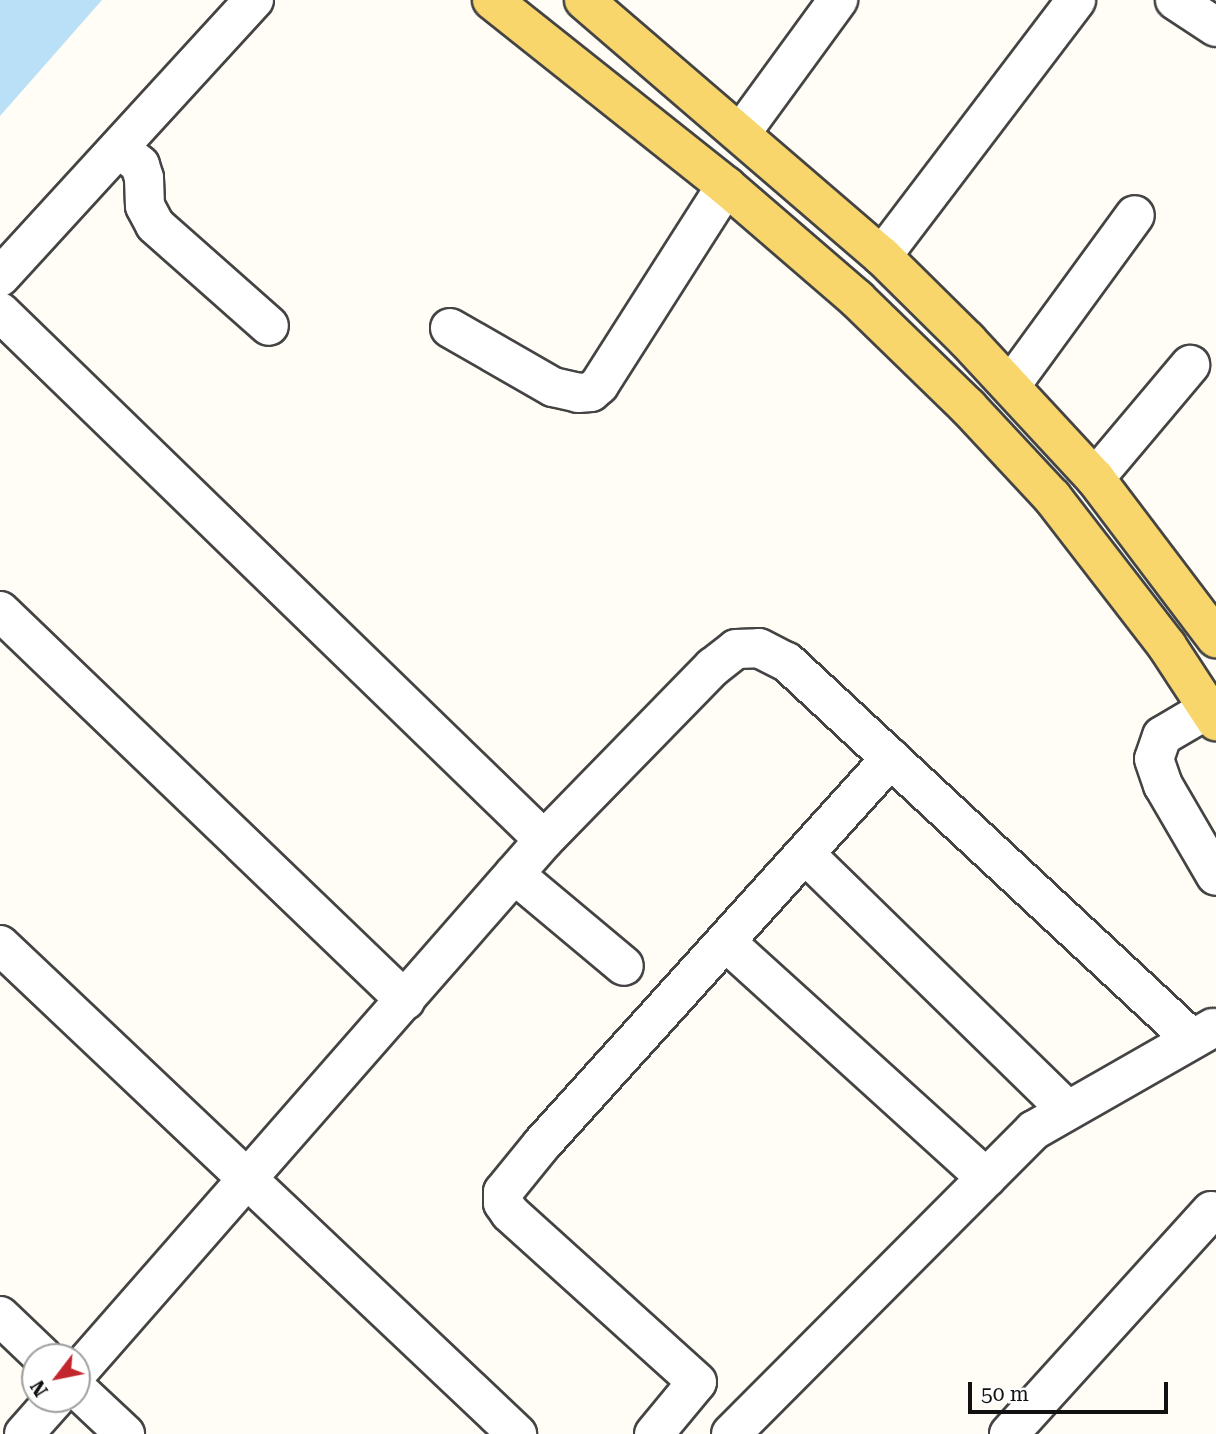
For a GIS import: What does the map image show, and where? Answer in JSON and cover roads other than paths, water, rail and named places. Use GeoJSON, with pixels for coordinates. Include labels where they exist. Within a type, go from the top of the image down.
{"type":"FeatureCollection","features":[{"type":"Feature","properties":{"kind":"main road"},"geometry":{"type":"LineString","coordinates":[[492,0],[726,186],[858,299],[968,407],[1052,497],[1167,646],[1212,715]]}},
{"type":"Feature","properties":{"kind":"main road"},"geometry":{"type":"LineString","coordinates":[[584,0],[882,256],[1011,385],[1095,478],[1210,615]]}},
{"type":"Feature","properties":{"kind":"street"},"geometry":{"type":"LineString","coordinates":[[0,277],[254,0]]}},
{"type":"Feature","properties":{"kind":"street"},"geometry":{"type":"LineString","coordinates":[[741,133],[838,0]]}},
{"type":"Feature","properties":{"kind":"street"},"geometry":{"type":"LineString","coordinates":[[882,256],[1076,0]]}},
{"type":"Feature","properties":{"kind":"street"},"geometry":{"type":"LineString","coordinates":[[1175,0],[1216,27]]}},
{"type":"Feature","properties":{"kind":"street"},"geometry":{"type":"LineString","coordinates":[[118,148],[139,165],[144,178],[145,206],[155,225],[269,326]]}},
{"type":"Feature","properties":{"kind":"street"},"geometry":{"type":"LineString","coordinates":[[450,328],[553,387],[578,393],[591,392],[621,351],[726,186]]}},
{"type":"Feature","properties":{"kind":"street"},"geometry":{"type":"LineString","coordinates":[[1011,385],[1135,215]]}},
{"type":"Feature","properties":{"kind":"street"},"geometry":{"type":"LineString","coordinates":[[0,312],[544,840]]}},
{"type":"Feature","properties":{"kind":"street"},"geometry":{"type":"LineString","coordinates":[[1095,478],[1190,365]]}},
{"type":"Feature","properties":{"kind":"street"},"geometry":{"type":"LineString","coordinates":[[0,611],[405,1000]]}},
{"type":"Feature","properties":{"kind":"street"},"geometry":{"type":"LineString","coordinates":[[91,1357],[544,840],[713,667],[736,649],[760,648],[788,662],[891,758],[1204,1033],[1034,1130],[731,1434]]}},
{"type":"Feature","properties":{"kind":"street"},"geometry":{"type":"LineString","coordinates":[[1212,715],[1162,736],[1154,759],[1163,785],[1216,876]]}},
{"type":"Feature","properties":{"kind":"street"},"geometry":{"type":"LineString","coordinates":[[654,1434],[697,1382],[510,1213],[503,1203],[503,1192],[542,1144],[727,943],[891,758]]}},
{"type":"Feature","properties":{"kind":"street"},"geometry":{"type":"LineString","coordinates":[[805,854],[1067,1110]]}},
{"type":"Feature","properties":{"kind":"street"},"geometry":{"type":"LineString","coordinates":[[514,874],[624,966]]}},
{"type":"Feature","properties":{"kind":"street"},"geometry":{"type":"LineString","coordinates":[[727,943],[986,1178]]}},
{"type":"Feature","properties":{"kind":"street"},"geometry":{"type":"LineString","coordinates":[[0,945],[517,1434]]}},
{"type":"Feature","properties":{"kind":"street"},"geometry":{"type":"LineString","coordinates":[[1009,1434],[1211,1211]]}},
{"type":"Feature","properties":{"kind":"street"},"geometry":{"type":"LineString","coordinates":[[0,1316],[28,1343]]}},
{"type":"Feature","properties":{"kind":"street"},"geometry":{"type":"LineString","coordinates":[[91,1402],[125,1434]]}},
{"type":"Feature","properties":{"kind":"street"},"geometry":{"type":"LineString","coordinates":[[24,1434],[42,1413]]}},
{"type":"Feature","properties":{"kind":"water"},"geometry":{"type":"Polygon","coordinates":[[[0,0],[102,0],[0,116],[0,0]]]}}]}
